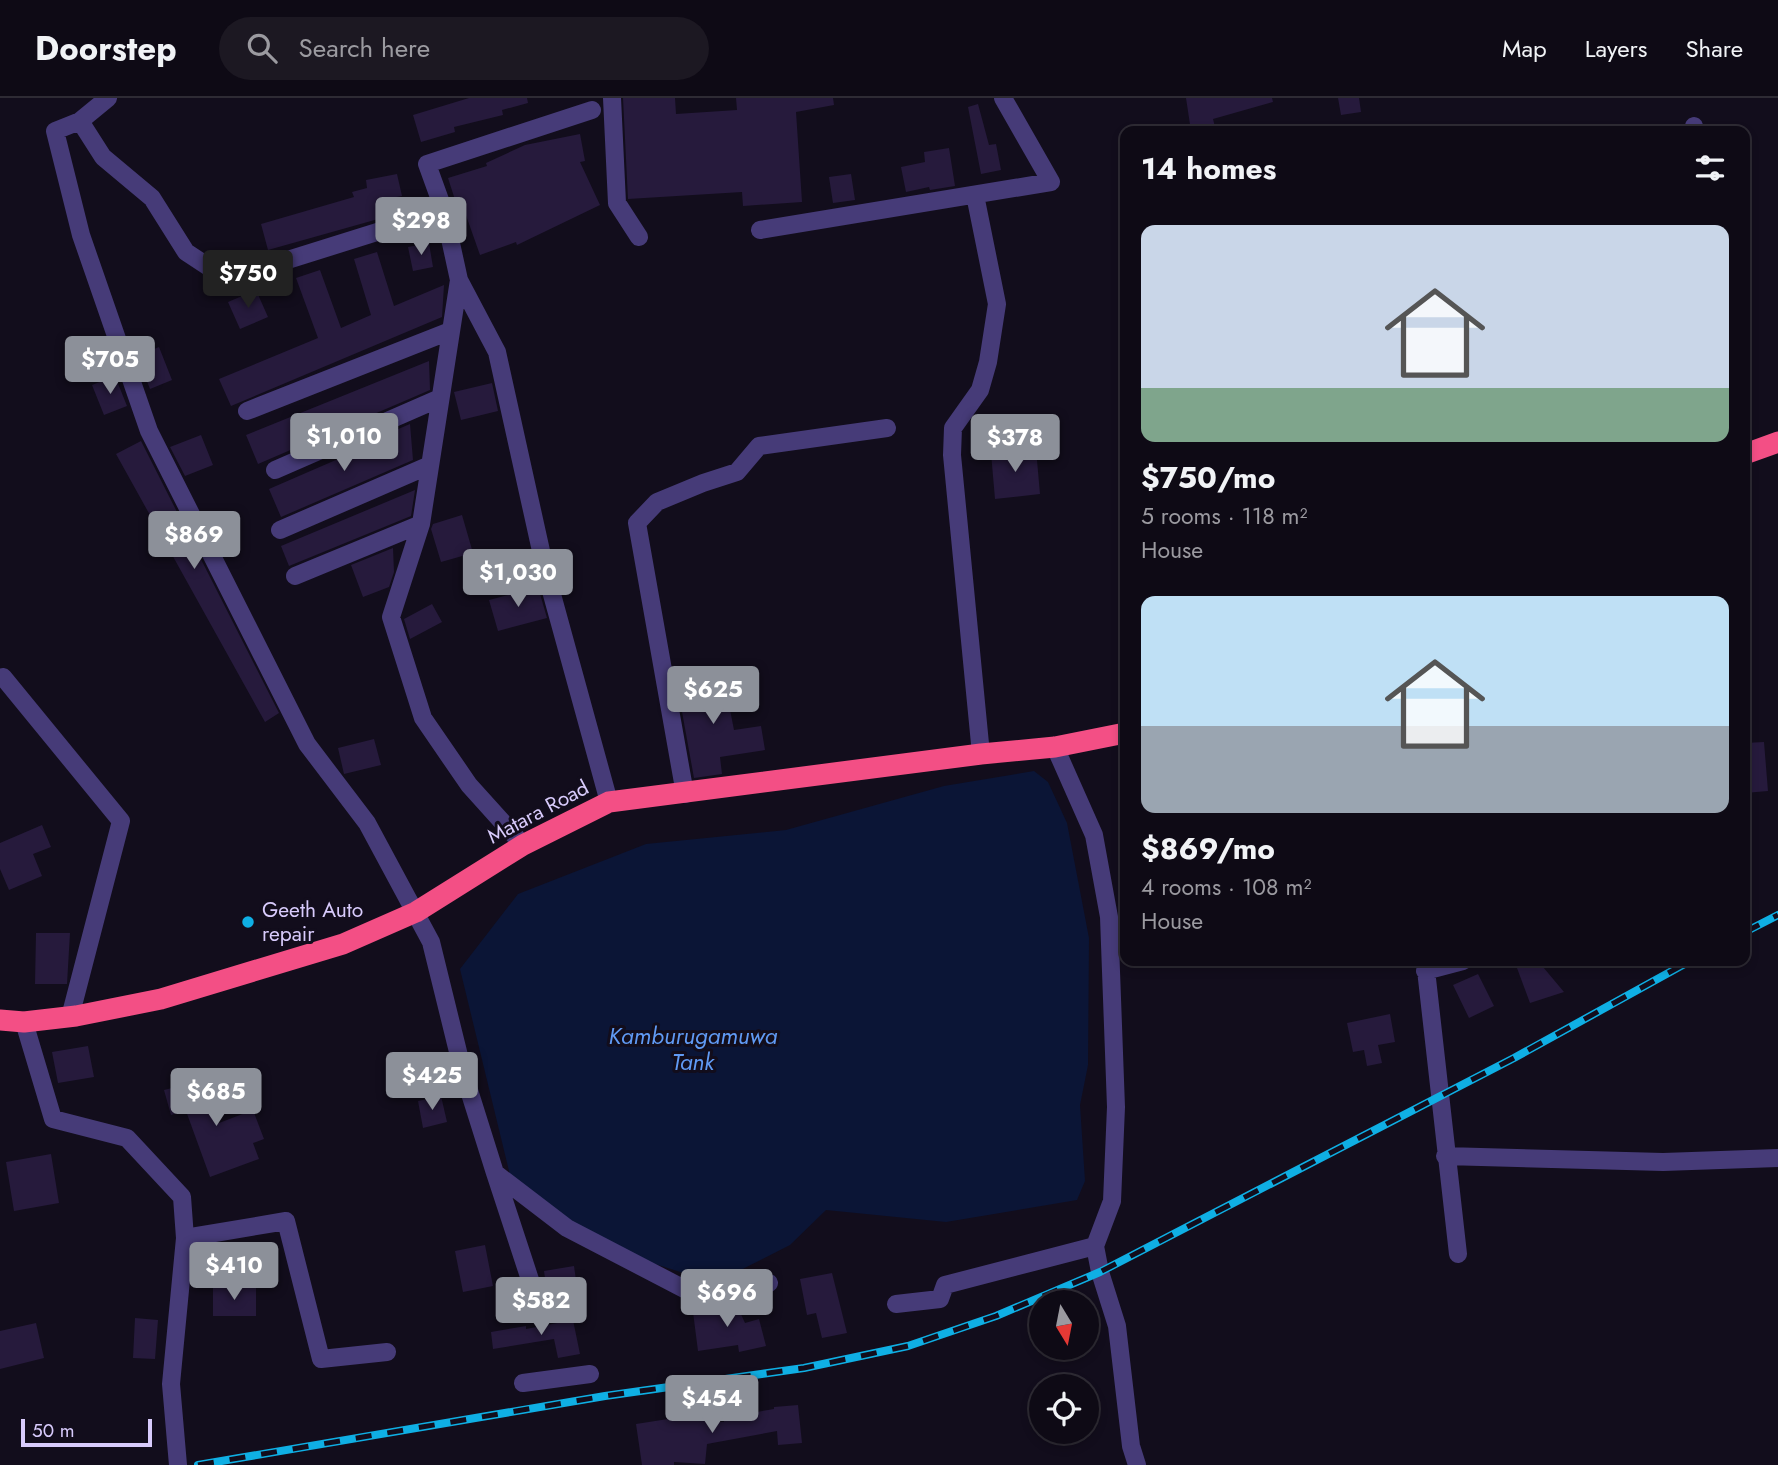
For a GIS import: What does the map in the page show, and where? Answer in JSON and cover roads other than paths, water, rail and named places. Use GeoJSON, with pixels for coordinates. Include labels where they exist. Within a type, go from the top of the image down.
{"type":"FeatureCollection","features":[{"type":"Feature","properties":{"kind":"highway"},"geometry":{"type":"LineString","coordinates":[[1750,452],[1778,442]]}},
{"type":"Feature","properties":{"kind":"highway","name":"Matara Road"},"geometry":{"type":"LineString","coordinates":[[0,1020],[24,1022],[70,1017],[161,999],[343,944],[416,912],[523,845],[609,802],[981,754],[1055,747],[1120,734]]}},
{"type":"Feature","properties":{"kind":"street"},"geometry":{"type":"LineString","coordinates":[[108,98],[80,121],[55,131],[81,235],[149,431],[307,744],[367,823],[431,942],[461,1068],[537,1301]]}},
{"type":"Feature","properties":{"kind":"street"},"geometry":{"type":"LineString","coordinates":[[612,98],[617,203],[639,237]]}},
{"type":"Feature","properties":{"kind":"street"},"geometry":{"type":"LineString","coordinates":[[760,230],[1051,182],[1003,98]]}},
{"type":"Feature","properties":{"kind":"street"},"geometry":{"type":"LineString","coordinates":[[592,110],[427,164],[444,211],[459,280],[497,352],[545,569],[609,802]]}},
{"type":"Feature","properties":{"kind":"street"},"geometry":{"type":"LineString","coordinates":[[80,121],[103,157],[152,198],[186,252],[227,279],[444,211]]}},
{"type":"Feature","properties":{"kind":"street"},"geometry":{"type":"LineString","coordinates":[[975,195],[997,304],[988,362],[980,390],[953,428],[952,455],[981,754]]}},
{"type":"Feature","properties":{"kind":"street"},"geometry":{"type":"LineString","coordinates":[[459,280],[421,524],[391,617],[423,718],[470,785],[523,845]]}},
{"type":"Feature","properties":{"kind":"street"},"geometry":{"type":"LineString","coordinates":[[247,411],[450,331]]}},
{"type":"Feature","properties":{"kind":"street"},"geometry":{"type":"LineString","coordinates":[[275,470],[440,398]]}},
{"type":"Feature","properties":{"kind":"street"},"geometry":{"type":"LineString","coordinates":[[685,794],[637,523],[657,502],[737,472],[759,446],[887,428]]}},
{"type":"Feature","properties":{"kind":"street"},"geometry":{"type":"LineString","coordinates":[[280,530],[430,465]]}},
{"type":"Feature","properties":{"kind":"street"},"geometry":{"type":"LineString","coordinates":[[295,576],[421,524]]}},
{"type":"Feature","properties":{"kind":"street"},"geometry":{"type":"LineString","coordinates":[[3,677],[121,821],[70,1017]]}},
{"type":"Feature","properties":{"kind":"street"},"geometry":{"type":"LineString","coordinates":[[1055,747],[1094,835],[1109,917],[1116,1107],[1112,1202],[1095,1246],[1117,1326],[1131,1446],[1137,1465]]}},
{"type":"Feature","properties":{"kind":"street"},"geometry":{"type":"LineString","coordinates":[[1425,966],[1458,1254]]}},
{"type":"Feature","properties":{"kind":"street"},"geometry":{"type":"LineString","coordinates":[[24,1022],[53,1119],[127,1138],[182,1197],[185,1238],[171,1384],[178,1465]]}},
{"type":"Feature","properties":{"kind":"street"},"geometry":{"type":"LineString","coordinates":[[1445,1156],[1663,1161],[1778,1158]]}},
{"type":"Feature","properties":{"kind":"street"},"geometry":{"type":"LineString","coordinates":[[495,1173],[567,1228],[692,1293],[769,1283]]}},
{"type":"Feature","properties":{"kind":"street"},"geometry":{"type":"LineString","coordinates":[[185,1238],[286,1221],[321,1359],[387,1352]]}},
{"type":"Feature","properties":{"kind":"street"},"geometry":{"type":"LineString","coordinates":[[896,1304],[940,1299],[946,1285],[1095,1246]]}},
{"type":"Feature","properties":{"kind":"street"},"geometry":{"type":"LineString","coordinates":[[523,1383],[590,1374]]}},
{"type":"Feature","properties":{"kind":"water","name":"Kamburugamuwa Tank"},"geometry":{"type":"Polygon","coordinates":[[[1034,771],[1048,782],[1067,823],[1089,938],[1088,1065],[1080,1105],[1085,1181],[1077,1200],[946,1222],[826,1210],[790,1245],[715,1283],[611,1250],[510,1175],[460,969],[518,894],[646,844],[786,830],[944,786],[1034,771]]]}},
{"type":"Feature","properties":{"kind":"railway"},"geometry":{"type":"LineString","coordinates":[[1750,929],[1778,915]]}},
{"type":"Feature","properties":{"kind":"railway"},"geometry":{"type":"LineString","coordinates":[[198,1465],[605,1396],[804,1368],[908,1346],[996,1316],[1100,1272],[1514,1058],[1681,966]]}},
{"type":"Feature","properties":{"kind":"place","name":"Geeth Auto repair"},"geometry":{"type":"Point","coordinates":[248,922]}}]}
